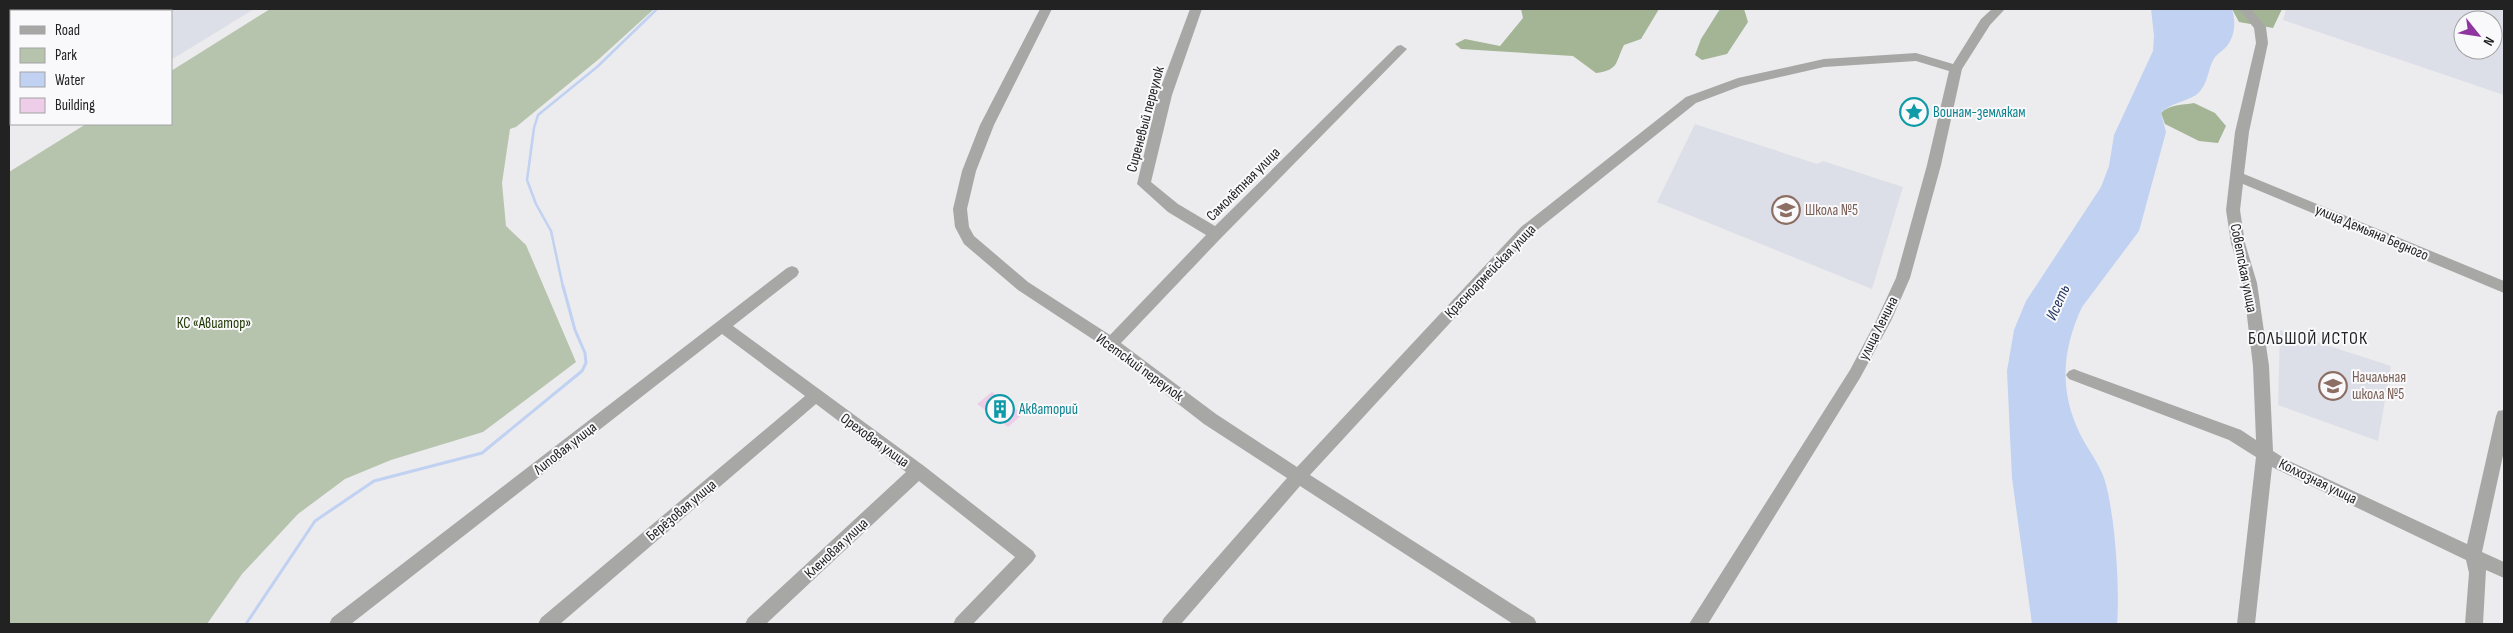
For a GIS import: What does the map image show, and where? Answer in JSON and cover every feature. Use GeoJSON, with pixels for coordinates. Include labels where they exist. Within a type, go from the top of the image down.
{"type":"FeatureCollection","features":[{"type":"Feature","properties":{"kind":"street","name":"Исетский переулок"},"geometry":{"type":"LineString","coordinates":[[1046,9],[987,125],[973,162],[960,209],[962,227],[969,240],[1023,286],[1111,344],[1210,419],[1528,624]]}},
{"type":"Feature","properties":{"kind":"street","name":"Сиреневый переулок"},"geometry":{"type":"LineString","coordinates":[[1196,9],[1165,95],[1144,184],[1173,208],[1216,234]]}},
{"type":"Feature","properties":{"kind":"street","name":"улица Ленина"},"geometry":{"type":"LineString","coordinates":[[1698,624],[1855,374],[1900,286],[1934,165],[1956,69],[1985,22],[1999,9]]}},
{"type":"Feature","properties":{"kind":"street","name":"Советская улица"},"geometry":{"type":"LineString","coordinates":[[2245,9],[2260,27],[2262,43],[2242,132],[2239,177],[2233,210],[2238,243],[2250,283],[2261,366],[2265,453],[2246,624]]}},
{"type":"Feature","properties":{"kind":"street","name":"Самолётная улица"},"geometry":{"type":"LineString","coordinates":[[1111,344],[1216,234],[1401,49]]}},
{"type":"Feature","properties":{"kind":"street","name":"Красноармейская улица"},"geometry":{"type":"LineString","coordinates":[[1170,624],[1299,476],[1526,231],[1691,100],[1738,82],[1824,64],[1916,57],[1956,69]]}},
{"type":"Feature","properties":{"kind":"street","name":"улица Демьяна Бедного"},"geometry":{"type":"LineString","coordinates":[[2239,177],[2504,287]]}},
{"type":"Feature","properties":{"kind":"street","name":"Липовая улица"},"geometry":{"type":"LineString","coordinates":[[338,624],[792,272]]}},
{"type":"Feature","properties":{"kind":"street","name":"Ореховая улица"},"geometry":{"type":"LineString","coordinates":[[722,326],[1027,556],[962,624]]}},
{"type":"Feature","properties":{"kind":"street","name":"Колхозная улица"},"geometry":{"type":"LineString","coordinates":[[2074,375],[2235,435],[2281,465],[2504,570]]}},
{"type":"Feature","properties":{"kind":"street","name":"Берёзовая улица"},"geometry":{"type":"LineString","coordinates":[[547,624],[815,396]]}},
{"type":"Feature","properties":{"kind":"street"},"geometry":{"type":"LineString","coordinates":[[2474,624],[2478,573],[2473,555],[2504,416]]}},
{"type":"Feature","properties":{"kind":"street","name":"Кленовая улица"},"geometry":{"type":"LineString","coordinates":[[754,624],[918,472]]}},
{"type":"Feature","properties":{"kind":"shaded area"},"geometry":{"type":"Polygon","coordinates":[[[9,9],[254,9],[172,59],[172,10],[10,10],[9,90],[9,9]]]}},
{"type":"Feature","properties":{"kind":"shaded area"},"geometry":{"type":"Polygon","coordinates":[[[2286,9],[2504,9],[2504,95],[2283,20],[2286,9]]]}},
{"type":"Feature","properties":{"kind":"shaded area","name":"Школа №5"},"geometry":{"type":"Polygon","coordinates":[[[1695,124],[1817,164],[1823,161],[1903,187],[1872,289],[1657,202],[1695,124]]]}},
{"type":"Feature","properties":{"kind":"shaded area","name":"Начальная школа №5"},"geometry":{"type":"Polygon","coordinates":[[[2280,330],[2391,366],[2378,441],[2278,405],[2280,330]]]}},
{"type":"Feature","properties":{"kind":"green space","name":"КС «Авиатор»"},"geometry":{"type":"Polygon","coordinates":[[[270,9],[654,9],[599,59],[516,127],[510,129],[502,183],[506,226],[526,245],[576,362],[483,432],[391,460],[345,479],[298,514],[242,574],[207,624],[9,624],[9,172],[84,125],[172,125],[172,70],[270,9]]]}},
{"type":"Feature","properties":{"kind":"green space"},"geometry":{"type":"Polygon","coordinates":[[[1521,9],[1659,9],[1641,39],[1624,45],[1613,68],[1603,72],[1596,73],[1573,56],[1461,49],[1455,44],[1465,39],[1500,46],[1523,18],[1521,9]]]}},
{"type":"Feature","properties":{"kind":"green space"},"geometry":{"type":"Polygon","coordinates":[[[1720,9],[1744,9],[1748,22],[1727,54],[1702,60],[1695,55],[1701,39],[1720,9]]]}},
{"type":"Feature","properties":{"kind":"green space"},"geometry":{"type":"Polygon","coordinates":[[[2232,9],[2282,9],[2273,28],[2239,22],[2232,9]]]}},
{"type":"Feature","properties":{"kind":"green space"},"geometry":{"type":"Polygon","coordinates":[[[2194,103],[2215,113],[2226,126],[2218,143],[2199,141],[2165,124],[2161,113],[2165,110],[2176,105],[2194,103]]]}},
{"type":"Feature","properties":{"kind":"water","name":"Исеть"},"geometry":{"type":"Polygon","coordinates":[[[2151,9],[2232,9],[2234,19],[2233,33],[2227,46],[2215,57],[2206,82],[2200,91],[2196,95],[2169,107],[2161,113],[2166,132],[2139,231],[2082,307],[2070,339],[2066,370],[2069,402],[2080,434],[2105,481],[2112,513],[2118,591],[2117,624],[2032,624],[2012,478],[2007,371],[2014,330],[2026,301],[2101,187],[2109,166],[2114,135],[2153,51],[2154,36],[2151,9]]]}},
{"type":"Feature","properties":{"kind":"building","name":"Акваторий"},"geometry":{"type":"Polygon","coordinates":[[[992,392],[1023,414],[1008,427],[977,404],[992,392]]]}},
{"type":"Feature","properties":{"kind":"waterway"},"geometry":{"type":"LineString","coordinates":[[563,287],[551,231],[536,204],[527,180],[534,128],[538,115],[597,67],[657,9]]}},
{"type":"Feature","properties":{"kind":"waterway"},"geometry":{"type":"LineString","coordinates":[[246,624],[315,521],[374,481],[482,453],[582,371],[586,363],[585,353],[575,330],[563,286]]}},
{"type":"Feature","properties":{"kind":"place","name":"Воинам-землякам"},"geometry":{"type":"Point","coordinates":[1914,112]}},
{"type":"Feature","properties":{"kind":"place","name":"Школа №5"},"geometry":{"type":"Point","coordinates":[1786,210]}},
{"type":"Feature","properties":{"kind":"place","name":"Начальная школа №5"},"geometry":{"type":"Point","coordinates":[2333,386]}},
{"type":"Feature","properties":{"kind":"place","name":"Акваторий"},"geometry":{"type":"Point","coordinates":[1000,409]}},
{"type":"Feature","properties":{"kind":"district","name":"БОЛЬШОЙ ИСТОК"},"geometry":{"type":"Point","coordinates":[2308,338]}}]}
